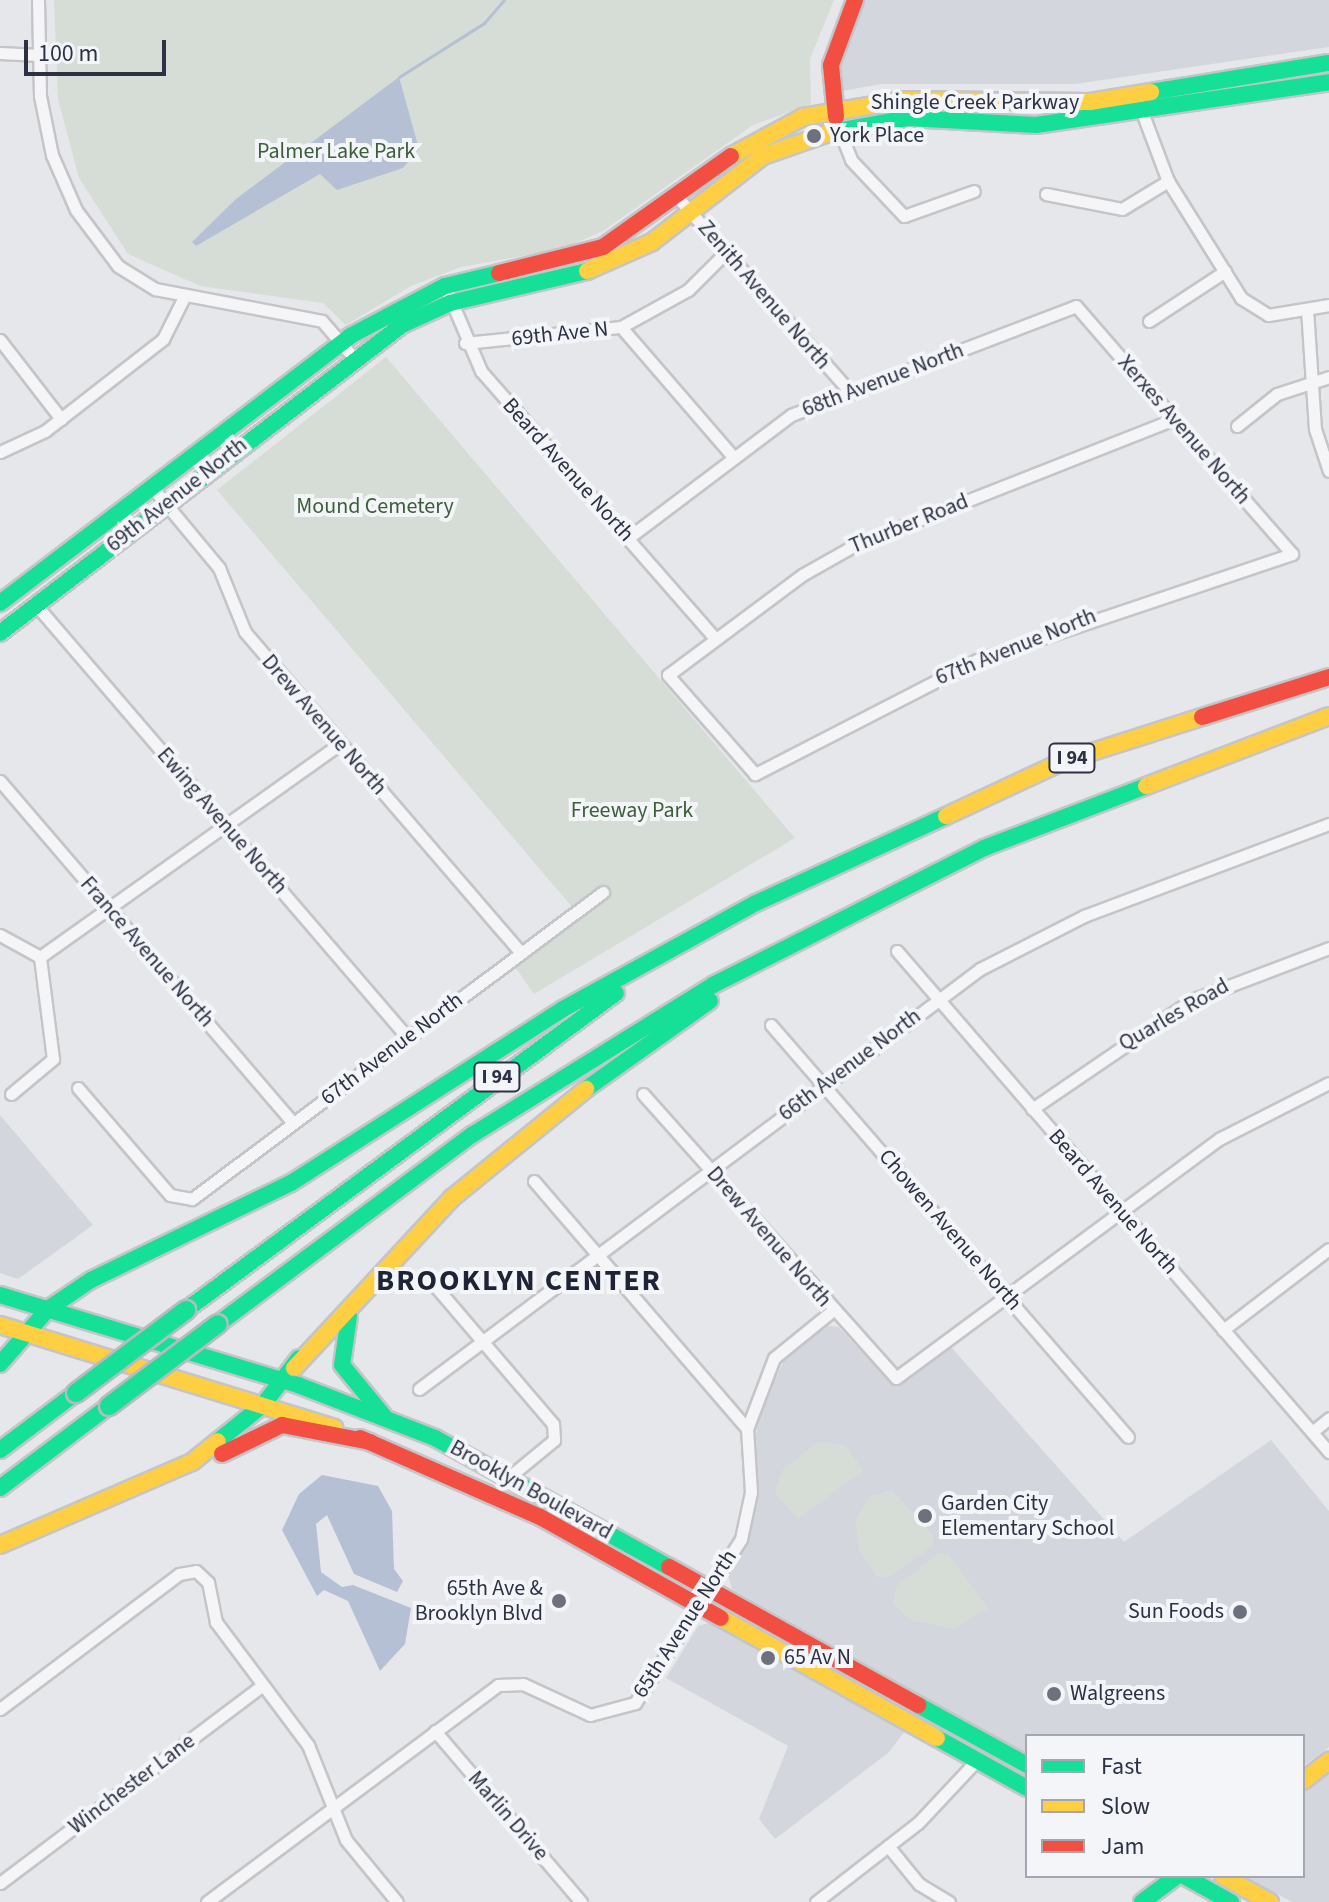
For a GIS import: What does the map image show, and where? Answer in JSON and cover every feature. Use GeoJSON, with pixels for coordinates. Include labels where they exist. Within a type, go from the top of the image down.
{"type":"FeatureCollection","features":[{"type":"Feature","properties":{"kind":"main road"},"geometry":{"type":"LineString","coordinates":[[838,127],[833,108],[834,51],[855,0]]}},
{"type":"Feature","properties":{"kind":"main road","name":"Shingle Creek Parkway"},"geometry":{"type":"LineString","coordinates":[[684,205],[763,156],[838,127],[908,118],[1036,125],[1329,63]]}},
{"type":"Feature","properties":{"kind":"main road","name":"Shingle Creek Parkway"},"geometry":{"type":"LineString","coordinates":[[348,350],[447,294],[608,264],[684,205],[750,142],[833,108],[903,100],[1032,105],[1139,104],[1329,82]]}},
{"type":"Feature","properties":{"kind":"main road","name":"69th Avenue North"},"geometry":{"type":"LineString","coordinates":[[0,603],[151,486],[348,350]]}},
{"type":"Feature","properties":{"kind":"main road","name":"69th Avenue North"},"geometry":{"type":"LineString","coordinates":[[0,633],[165,504],[348,350]]}},
{"type":"Feature","properties":{"kind":"main road","name":"I 94"},"geometry":{"type":"LineString","coordinates":[[0,1450],[590,1010],[826,870],[1064,761],[1329,677]]}},
{"type":"Feature","properties":{"kind":"main road","name":"I 94"},"geometry":{"type":"LineString","coordinates":[[0,1488],[516,1105],[827,924],[1084,805],[1329,716]]}},
{"type":"Feature","properties":{"kind":"main road"},"geometry":{"type":"LineString","coordinates":[[0,1364],[48,1309],[108,1270],[291,1183],[563,1009],[826,870]]}},
{"type":"Feature","properties":{"kind":"main road"},"geometry":{"type":"LineString","coordinates":[[87,1511],[192,1462],[263,1405],[428,1221],[514,1144],[633,1051],[827,924]]}},
{"type":"Feature","properties":{"kind":"main road"},"geometry":{"type":"LineString","coordinates":[[289,1374],[309,1338],[411,1221],[486,1157],[514,1144]]}},
{"type":"Feature","properties":{"kind":"main road","name":"Brooklyn Boulevard"},"geometry":{"type":"LineString","coordinates":[[0,1295],[289,1374],[383,1415],[509,1477],[1025,1764]]}},
{"type":"Feature","properties":{"kind":"main road"},"geometry":{"type":"LineString","coordinates":[[358,1297],[340,1358],[383,1415]]}},
{"type":"Feature","properties":{"kind":"main road","name":"Brooklyn Boulevard"},"geometry":{"type":"LineString","coordinates":[[0,1325],[263,1405],[370,1442],[540,1517],[1025,1787]]}},
{"type":"Feature","properties":{"kind":"main road"},"geometry":{"type":"LineString","coordinates":[[0,1545],[160,1486],[273,1426],[370,1442]]}},
{"type":"Feature","properties":{"kind":"main road"},"geometry":{"type":"LineString","coordinates":[[1305,1779],[1329,1761]]}},
{"type":"Feature","properties":{"kind":"main road"},"geometry":{"type":"LineString","coordinates":[[1142,1902],[1174,1878]]}},
{"type":"Feature","properties":{"kind":"main road"},"geometry":{"type":"LineString","coordinates":[[1188,1878],[1231,1902]]}},
{"type":"Feature","properties":{"kind":"main road"},"geometry":{"type":"LineString","coordinates":[[1227,1878],[1270,1902]]}},
{"type":"Feature","properties":{"kind":"street"},"geometry":{"type":"LineString","coordinates":[[38,0],[44,126],[76,210],[118,266],[155,289],[308,316],[348,350]]}},
{"type":"Feature","properties":{"kind":"street"},"geometry":{"type":"LineString","coordinates":[[0,53],[39,55]]}},
{"type":"Feature","properties":{"kind":"street"},"geometry":{"type":"LineString","coordinates":[[1139,104],[1168,181],[1225,271],[1260,313],[1329,305]]}},
{"type":"Feature","properties":{"kind":"street"},"geometry":{"type":"LineString","coordinates":[[838,127],[851,160],[904,216],[974,191]]}},
{"type":"Feature","properties":{"kind":"street"},"geometry":{"type":"LineString","coordinates":[[1046,194],[1122,209],[1168,181]]}},
{"type":"Feature","properties":{"kind":"street","name":"Zenith Avenue North"},"geometry":{"type":"LineString","coordinates":[[684,205],[851,393]]}},
{"type":"Feature","properties":{"kind":"street","name":"69th Ave N"},"geometry":{"type":"LineString","coordinates":[[465,343],[621,327],[688,290],[726,252]]}},
{"type":"Feature","properties":{"kind":"street"},"geometry":{"type":"LineString","coordinates":[[1149,321],[1225,271]]}},
{"type":"Feature","properties":{"kind":"street","name":"Beard Avenue North"},"geometry":{"type":"LineString","coordinates":[[447,294],[465,343],[481,371],[716,639]]}},
{"type":"Feature","properties":{"kind":"street"},"geometry":{"type":"LineString","coordinates":[[0,452],[61,419],[163,339],[185,295]]}},
{"type":"Feature","properties":{"kind":"street","name":"68th Avenue North"},"geometry":{"type":"LineString","coordinates":[[628,538],[791,415],[1076,306]]}},
{"type":"Feature","properties":{"kind":"street","name":"Xerxes Avenue North"},"geometry":{"type":"LineString","coordinates":[[1076,306],[1292,554]]}},
{"type":"Feature","properties":{"kind":"street"},"geometry":{"type":"LineString","coordinates":[[1307,309],[1311,379],[1329,471]]}},
{"type":"Feature","properties":{"kind":"street"},"geometry":{"type":"LineString","coordinates":[[621,327],[734,458]]}},
{"type":"Feature","properties":{"kind":"street"},"geometry":{"type":"LineString","coordinates":[[0,340],[61,419]]}},
{"type":"Feature","properties":{"kind":"street"},"geometry":{"type":"LineString","coordinates":[[1237,426],[1277,394],[1311,379],[1329,377]]}},
{"type":"Feature","properties":{"kind":"street","name":"Thurber Road"},"geometry":{"type":"LineString","coordinates":[[668,675],[857,544],[1174,419]]}},
{"type":"Feature","properties":{"kind":"street","name":"Drew Avenue North"},"geometry":{"type":"LineString","coordinates":[[151,486],[219,568],[236,621],[520,952]]}},
{"type":"Feature","properties":{"kind":"street","name":"67th Avenue North"},"geometry":{"type":"LineString","coordinates":[[668,675],[755,774],[977,660],[1292,554]]}},
{"type":"Feature","properties":{"kind":"street","name":"Ewing Avenue North"},"geometry":{"type":"LineString","coordinates":[[36,605],[407,1037]]}},
{"type":"Feature","properties":{"kind":"street"},"geometry":{"type":"LineString","coordinates":[[40,957],[112,911],[340,744]]}},
{"type":"Feature","properties":{"kind":"street","name":"France Avenue North"},"geometry":{"type":"LineString","coordinates":[[0,781],[293,1123]]}},
{"type":"Feature","properties":{"kind":"street","name":"66th Avenue North"},"geometry":{"type":"LineString","coordinates":[[419,1389],[938,999],[1048,931],[1329,824]]}},
{"type":"Feature","properties":{"kind":"street","name":"67th Avenue North"},"geometry":{"type":"LineString","coordinates":[[78,1088],[180,1201],[293,1123],[603,892]]}},
{"type":"Feature","properties":{"kind":"street"},"geometry":{"type":"LineString","coordinates":[[0,935],[40,957]]}},
{"type":"Feature","properties":{"kind":"street","name":"Quarles Road"},"geometry":{"type":"LineString","coordinates":[[1032,1109],[1192,1000],[1329,948]]}},
{"type":"Feature","properties":{"kind":"street","name":"Beard Avenue North"},"geometry":{"type":"LineString","coordinates":[[897,951],[1329,1452]]}},
{"type":"Feature","properties":{"kind":"street"},"geometry":{"type":"LineString","coordinates":[[11,1094],[53,1059],[40,957]]}},
{"type":"Feature","properties":{"kind":"street","name":"Chowen Avenue North"},"geometry":{"type":"LineString","coordinates":[[771,1025],[1128,1437]]}},
{"type":"Feature","properties":{"kind":"street"},"geometry":{"type":"LineString","coordinates":[[1009,1298],[1251,1118],[1329,1083]]}},
{"type":"Feature","properties":{"kind":"street","name":"Drew Avenue North"},"geometry":{"type":"LineString","coordinates":[[643,1094],[832,1311],[896,1378],[1009,1298]]}},
{"type":"Feature","properties":{"kind":"street"},"geometry":{"type":"LineString","coordinates":[[534,1181],[747,1429]]}},
{"type":"Feature","properties":{"kind":"street"},"geometry":{"type":"LineString","coordinates":[[1223,1330],[1329,1249]]}},
{"type":"Feature","properties":{"kind":"street"},"geometry":{"type":"LineString","coordinates":[[436,1287],[483,1340],[555,1433],[509,1477]]}},
{"type":"Feature","properties":{"kind":"street","name":"65th Avenue North"},"geometry":{"type":"LineString","coordinates":[[207,1902],[221,1898],[332,1807],[435,1731],[511,1682],[575,1712],[621,1712],[647,1690],[710,1587],[748,1516],[747,1429],[774,1358],[832,1311]]}},
{"type":"Feature","properties":{"kind":"street"},"geometry":{"type":"LineString","coordinates":[[1312,1432],[1329,1418]]}},
{"type":"Feature","properties":{"kind":"street"},"geometry":{"type":"LineString","coordinates":[[0,1709],[179,1574],[203,1575],[211,1614],[308,1745],[332,1807],[356,1855],[397,1902]]}},
{"type":"Feature","properties":{"kind":"street","name":"Winchester Lane"},"geometry":{"type":"LineString","coordinates":[[0,1883],[263,1685]]}},
{"type":"Feature","properties":{"kind":"street","name":"Marlin Drive"},"geometry":{"type":"LineString","coordinates":[[435,1731],[581,1902]]}},
{"type":"Feature","properties":{"kind":"street"},"geometry":{"type":"LineString","coordinates":[[816,1902],[934,1809],[977,1760]]}},
{"type":"Feature","properties":{"kind":"street"},"geometry":{"type":"LineString","coordinates":[[888,1846],[919,1884],[949,1902]]}},
{"type":"Feature","properties":{"kind":"shaded area"},"geometry":{"type":"Polygon","coordinates":[[[865,0],[1329,0],[1329,47],[1075,84],[881,84],[842,91],[841,56],[865,0]]]}},
{"type":"Feature","properties":{"kind":"shaded area"},"geometry":{"type":"Polygon","coordinates":[[[0,1115],[93,1225],[18,1279],[0,1273],[0,1115]]]}},
{"type":"Feature","properties":{"kind":"shaded area"},"geometry":{"type":"Polygon","coordinates":[[[824,1325],[838,1327],[891,1382],[910,1379],[951,1347],[1124,1542],[1271,1440],[1329,1511],[1329,1747],[1305,1765],[1305,1734],[1025,1734],[1025,1753],[732,1589],[726,1569],[739,1547],[760,1408],[789,1351],[824,1325]]]}},
{"type":"Feature","properties":{"kind":"shaded area"},"geometry":{"type":"Polygon","coordinates":[[[715,1621],[908,1727],[888,1753],[775,1839],[759,1819],[788,1746],[666,1678],[698,1626],[715,1621]]]}},
{"type":"Feature","properties":{"kind":"shaded area"},"geometry":{"type":"Polygon","coordinates":[[[1329,1773],[1329,1902],[1292,1902],[1248,1878],[1305,1878],[1305,1791],[1329,1773]]]}},
{"type":"Feature","properties":{"kind":"green space","name":"Palmer Lake Park"},"geometry":{"type":"Polygon","coordinates":[[[54,0],[834,0],[810,59],[811,104],[753,125],[603,231],[561,249],[461,267],[411,286],[346,325],[323,303],[200,286],[128,254],[79,178],[58,99],[54,0]]]}},
{"type":"Feature","properties":{"kind":"green space","name":"Mound Cemetery"},"geometry":{"type":"Polygon","coordinates":[[[386,357],[795,838],[534,994],[513,964],[579,915],[217,490],[386,357]]]}},
{"type":"Feature","properties":{"kind":"green space"},"geometry":{"type":"Polygon","coordinates":[[[818,1442],[845,1445],[863,1470],[798,1519],[775,1493],[782,1471],[818,1442]]]}},
{"type":"Feature","properties":{"kind":"green space"},"geometry":{"type":"Polygon","coordinates":[[[892,1490],[934,1536],[932,1546],[888,1578],[877,1577],[859,1550],[856,1520],[870,1496],[892,1490]]]}},
{"type":"Feature","properties":{"kind":"green space"},"geometry":{"type":"Polygon","coordinates":[[[939,1553],[948,1554],[988,1608],[953,1629],[909,1619],[893,1603],[896,1587],[939,1553]]]}},
{"type":"Feature","properties":{"kind":"water"},"geometry":{"type":"Polygon","coordinates":[[[399,77],[419,149],[403,168],[337,190],[320,174],[196,246],[192,242],[236,199],[399,77]]]}},
{"type":"Feature","properties":{"kind":"water"},"geometry":{"type":"Polygon","coordinates":[[[322,1475],[378,1486],[392,1511],[394,1569],[403,1581],[397,1592],[354,1574],[327,1515],[316,1524],[321,1572],[342,1587],[353,1585],[411,1608],[405,1644],[380,1671],[348,1601],[324,1590],[317,1596],[282,1530],[299,1494],[322,1475]]]}},
{"type":"Feature","properties":{"kind":"waterway"},"geometry":{"type":"LineString","coordinates":[[399,77],[484,23],[504,0]]}},
{"type":"Feature","properties":{"kind":"traffic: fast"},"geometry":{"type":"LineString","coordinates":[[1151,92],[1329,63]]}},
{"type":"Feature","properties":{"kind":"traffic: fast"},"geometry":{"type":"LineString","coordinates":[[831,132],[908,118],[1036,125],[1329,82]]}},
{"type":"Feature","properties":{"kind":"traffic: fast"},"geometry":{"type":"LineString","coordinates":[[0,633],[402,325],[450,303],[587,271]]}},
{"type":"Feature","properties":{"kind":"traffic: fast"},"geometry":{"type":"LineString","coordinates":[[0,603],[350,336],[445,286],[499,273]]}},
{"type":"Feature","properties":{"kind":"traffic: fast"},"geometry":{"type":"LineString","coordinates":[[218,1324],[472,1135],[713,985],[984,848],[1146,786]]}},
{"type":"Feature","properties":{"kind":"traffic: fast"},"geometry":{"type":"LineString","coordinates":[[0,1364],[48,1309],[91,1280],[291,1183],[563,1009],[756,903],[946,816]]}},
{"type":"Feature","properties":{"kind":"traffic: fast"},"geometry":{"type":"LineString","coordinates":[[186,1310],[616,993]]}},
{"type":"Feature","properties":{"kind":"traffic: fast"},"geometry":{"type":"LineString","coordinates":[[586,1089],[710,1001]]}},
{"type":"Feature","properties":{"kind":"traffic: fast"},"geometry":{"type":"LineString","coordinates":[[0,1295],[298,1385],[435,1438],[669,1567]]}},
{"type":"Feature","properties":{"kind":"traffic: fast"},"geometry":{"type":"LineString","coordinates":[[76,1393],[186,1310]]}},
{"type":"Feature","properties":{"kind":"traffic: fast"},"geometry":{"type":"LineString","coordinates":[[349,1316],[342,1365],[383,1415]]}},
{"type":"Feature","properties":{"kind":"traffic: fast"},"geometry":{"type":"LineString","coordinates":[[109,1406],[218,1324]]}},
{"type":"Feature","properties":{"kind":"traffic: fast"},"geometry":{"type":"LineString","coordinates":[[218,1441],[263,1405],[299,1358]]}},
{"type":"Feature","properties":{"kind":"traffic: fast"},"geometry":{"type":"LineString","coordinates":[[0,1450],[76,1393]]}},
{"type":"Feature","properties":{"kind":"traffic: fast"},"geometry":{"type":"LineString","coordinates":[[0,1488],[109,1406]]}},
{"type":"Feature","properties":{"kind":"traffic: fast"},"geometry":{"type":"LineString","coordinates":[[918,1705],[1025,1764]]}},
{"type":"Feature","properties":{"kind":"traffic: fast"},"geometry":{"type":"LineString","coordinates":[[937,1738],[1025,1787]]}},
{"type":"Feature","properties":{"kind":"traffic: fast"},"geometry":{"type":"LineString","coordinates":[[1142,1902],[1174,1878]]}},
{"type":"Feature","properties":{"kind":"traffic: fast"},"geometry":{"type":"LineString","coordinates":[[1188,1878],[1231,1902]]}},
{"type":"Feature","properties":{"kind":"traffic: slow"},"geometry":{"type":"LineString","coordinates":[[731,156],[803,117],[903,100],[1090,102],[1151,92]]}},
{"type":"Feature","properties":{"kind":"traffic: slow"},"geometry":{"type":"LineString","coordinates":[[587,271],[652,242],[763,156],[831,132]]}},
{"type":"Feature","properties":{"kind":"traffic: slow"},"geometry":{"type":"LineString","coordinates":[[1146,786],[1329,716]]}},
{"type":"Feature","properties":{"kind":"traffic: slow"},"geometry":{"type":"LineString","coordinates":[[946,816],[1064,761],[1202,717]]}},
{"type":"Feature","properties":{"kind":"traffic: slow"},"geometry":{"type":"LineString","coordinates":[[294,1368],[452,1198],[586,1089]]}},
{"type":"Feature","properties":{"kind":"traffic: slow"},"geometry":{"type":"LineString","coordinates":[[0,1325],[335,1428]]}},
{"type":"Feature","properties":{"kind":"traffic: slow"},"geometry":{"type":"LineString","coordinates":[[0,1545],[192,1462],[218,1441]]}},
{"type":"Feature","properties":{"kind":"traffic: slow"},"geometry":{"type":"LineString","coordinates":[[721,1618],[937,1738]]}},
{"type":"Feature","properties":{"kind":"traffic: slow"},"geometry":{"type":"LineString","coordinates":[[1305,1779],[1329,1761]]}},
{"type":"Feature","properties":{"kind":"traffic: slow"},"geometry":{"type":"LineString","coordinates":[[1227,1878],[1270,1902]]}},
{"type":"Feature","properties":{"kind":"traffic: jam"},"geometry":{"type":"LineString","coordinates":[[836,117],[831,65],[855,0]]}},
{"type":"Feature","properties":{"kind":"traffic: jam"},"geometry":{"type":"LineString","coordinates":[[499,273],[603,247],[731,156]]}},
{"type":"Feature","properties":{"kind":"traffic: jam"},"geometry":{"type":"LineString","coordinates":[[1202,717],[1329,677]]}},
{"type":"Feature","properties":{"kind":"traffic: jam"},"geometry":{"type":"LineString","coordinates":[[222,1454],[282,1425],[370,1442]]}},
{"type":"Feature","properties":{"kind":"traffic: jam"},"geometry":{"type":"LineString","coordinates":[[360,1438],[540,1517],[721,1618]]}},
{"type":"Feature","properties":{"kind":"traffic: jam"},"geometry":{"type":"LineString","coordinates":[[669,1567],[918,1705]]}},
{"type":"Feature","properties":{"kind":"place","name":"York Place"},"geometry":{"type":"Point","coordinates":[814,136]}},
{"type":"Feature","properties":{"kind":"place","name":"Garden City Elementary School"},"geometry":{"type":"Point","coordinates":[925,1516]}},
{"type":"Feature","properties":{"kind":"place","name":"65th Ave & Brooklyn Blvd"},"geometry":{"type":"Point","coordinates":[559,1601]}},
{"type":"Feature","properties":{"kind":"place","name":"Sun Foods"},"geometry":{"type":"Point","coordinates":[1240,1612]}},
{"type":"Feature","properties":{"kind":"place","name":"65 Av N"},"geometry":{"type":"Point","coordinates":[768,1658]}},
{"type":"Feature","properties":{"kind":"place","name":"Walgreens"},"geometry":{"type":"Point","coordinates":[1054,1694]}},
{"type":"Feature","properties":{"kind":"district","name":"BROOKLYN CENTER"},"geometry":{"type":"Point","coordinates":[519,1281]}},
{"type":"Feature","properties":{"kind":"park label","name":"Freeway Park"},"geometry":{"type":"Point","coordinates":[632,811]}}]}
